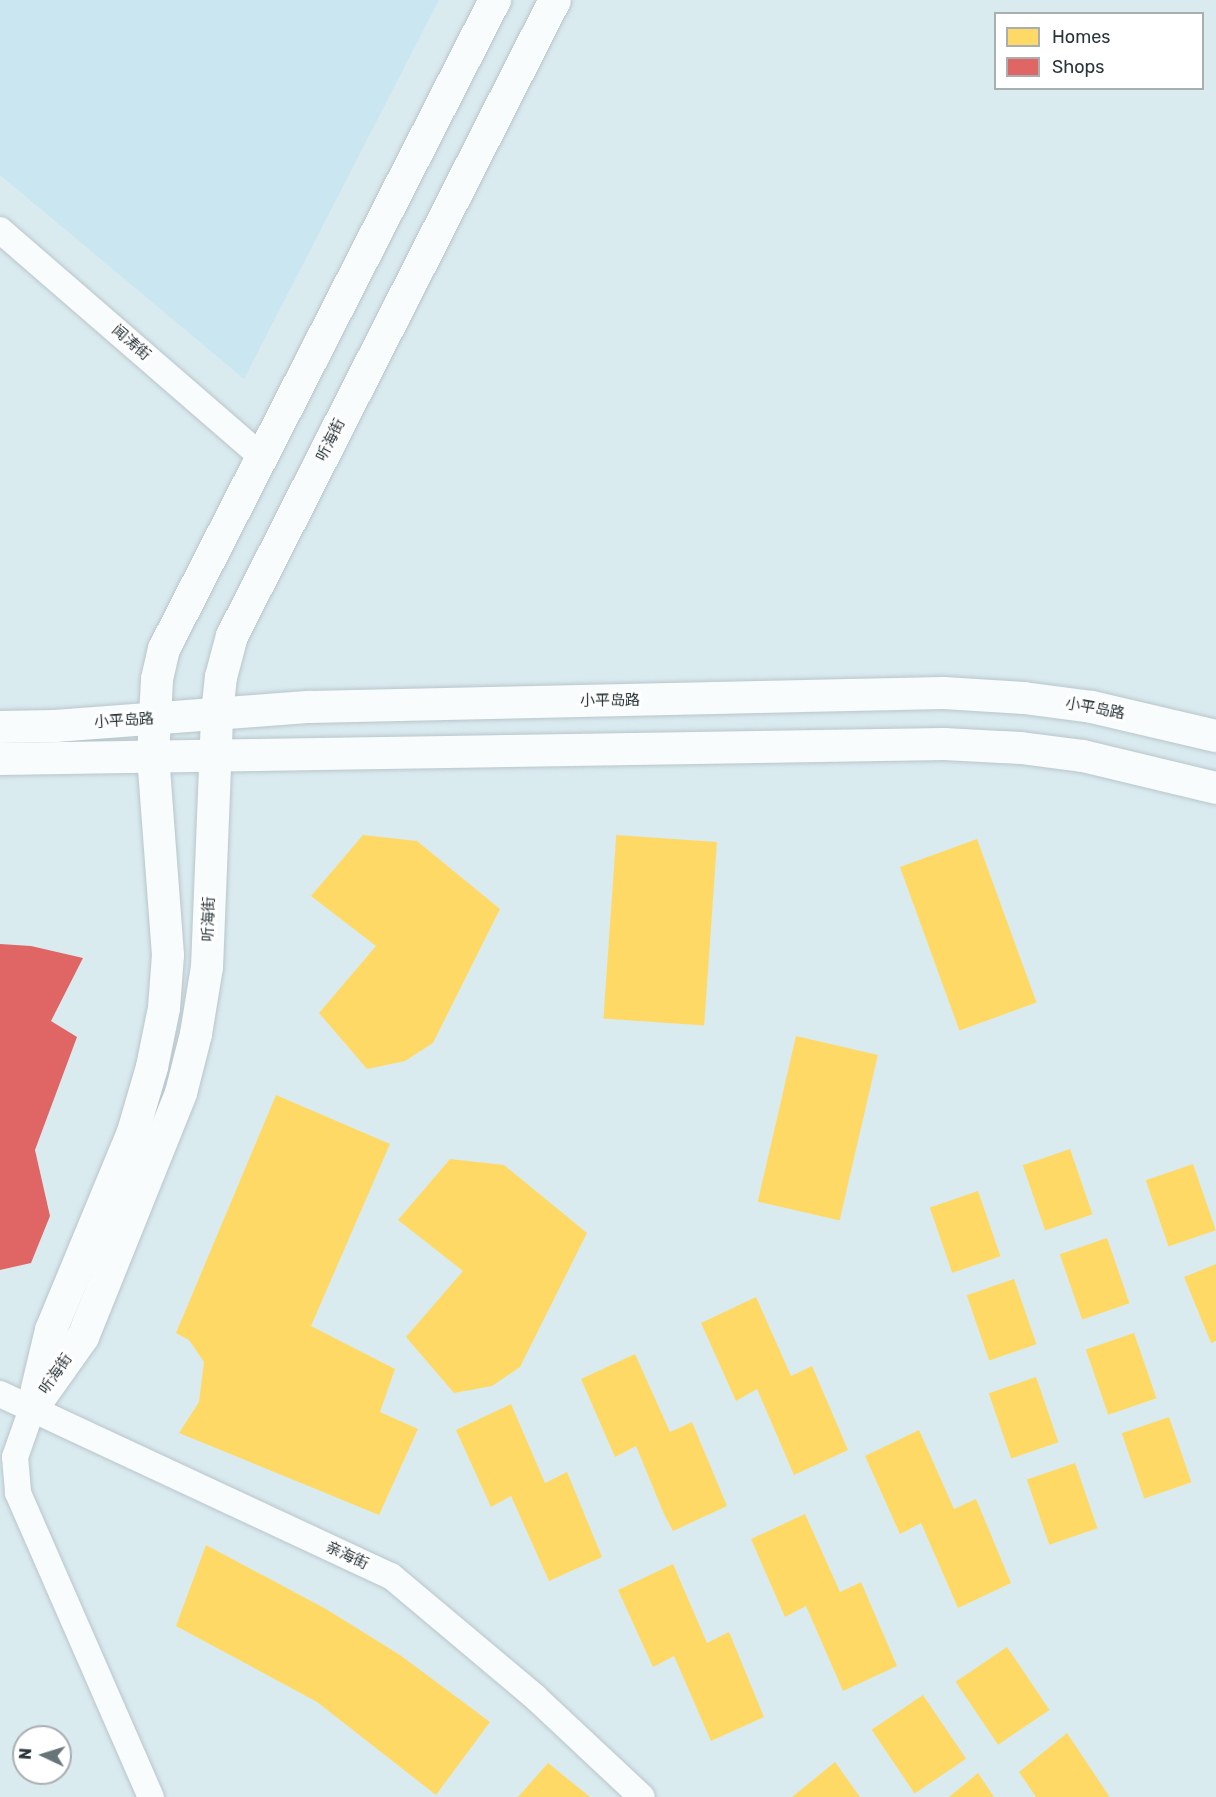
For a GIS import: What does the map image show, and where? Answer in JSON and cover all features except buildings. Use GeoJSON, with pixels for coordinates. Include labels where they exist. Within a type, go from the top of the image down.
{"type":"FeatureCollection","features":[{"type":"Feature","properties":{"kind":"street","name":"听海街"},"geometry":{"type":"LineString","coordinates":[[32,1409],[51,1330],[133,1132],[152,1067],[164,1008],[168,955],[153,756],[157,679],[164,649],[495,0]]}},
{"type":"Feature","properties":{"kind":"street","name":"听海街"},"geometry":{"type":"LineString","coordinates":[[32,1409],[83,1337],[182,1093],[196,1034],[207,967],[218,714],[221,677],[232,636],[555,0]]}},
{"type":"Feature","properties":{"kind":"street","name":"闻涛街"},"geometry":{"type":"LineString","coordinates":[[0,230],[262,457]]}},
{"type":"Feature","properties":{"kind":"street","name":"小平岛路"},"geometry":{"type":"LineString","coordinates":[[0,727],[155,719],[310,707],[944,693],[1024,698],[1092,707],[1171,723],[1216,736]]}},
{"type":"Feature","properties":{"kind":"street"},"geometry":{"type":"LineString","coordinates":[[502,751],[503,703]]}},
{"type":"Feature","properties":{"kind":"street"},"geometry":{"type":"LineString","coordinates":[[0,759],[944,744],[1021,748],[1083,756],[1216,788]]}},
{"type":"Feature","properties":{"kind":"street","name":"亲海街"},"geometry":{"type":"LineString","coordinates":[[0,1394],[391,1576],[535,1697],[642,1797]]}},
{"type":"Feature","properties":{"kind":"street"},"geometry":{"type":"LineString","coordinates":[[32,1409],[15,1457],[18,1493],[151,1797]]}},
{"type":"Feature","properties":{"kind":"shaded area"},"geometry":{"type":"Polygon","coordinates":[[[0,0],[439,0],[244,379],[0,175],[0,0]]]}}]}
